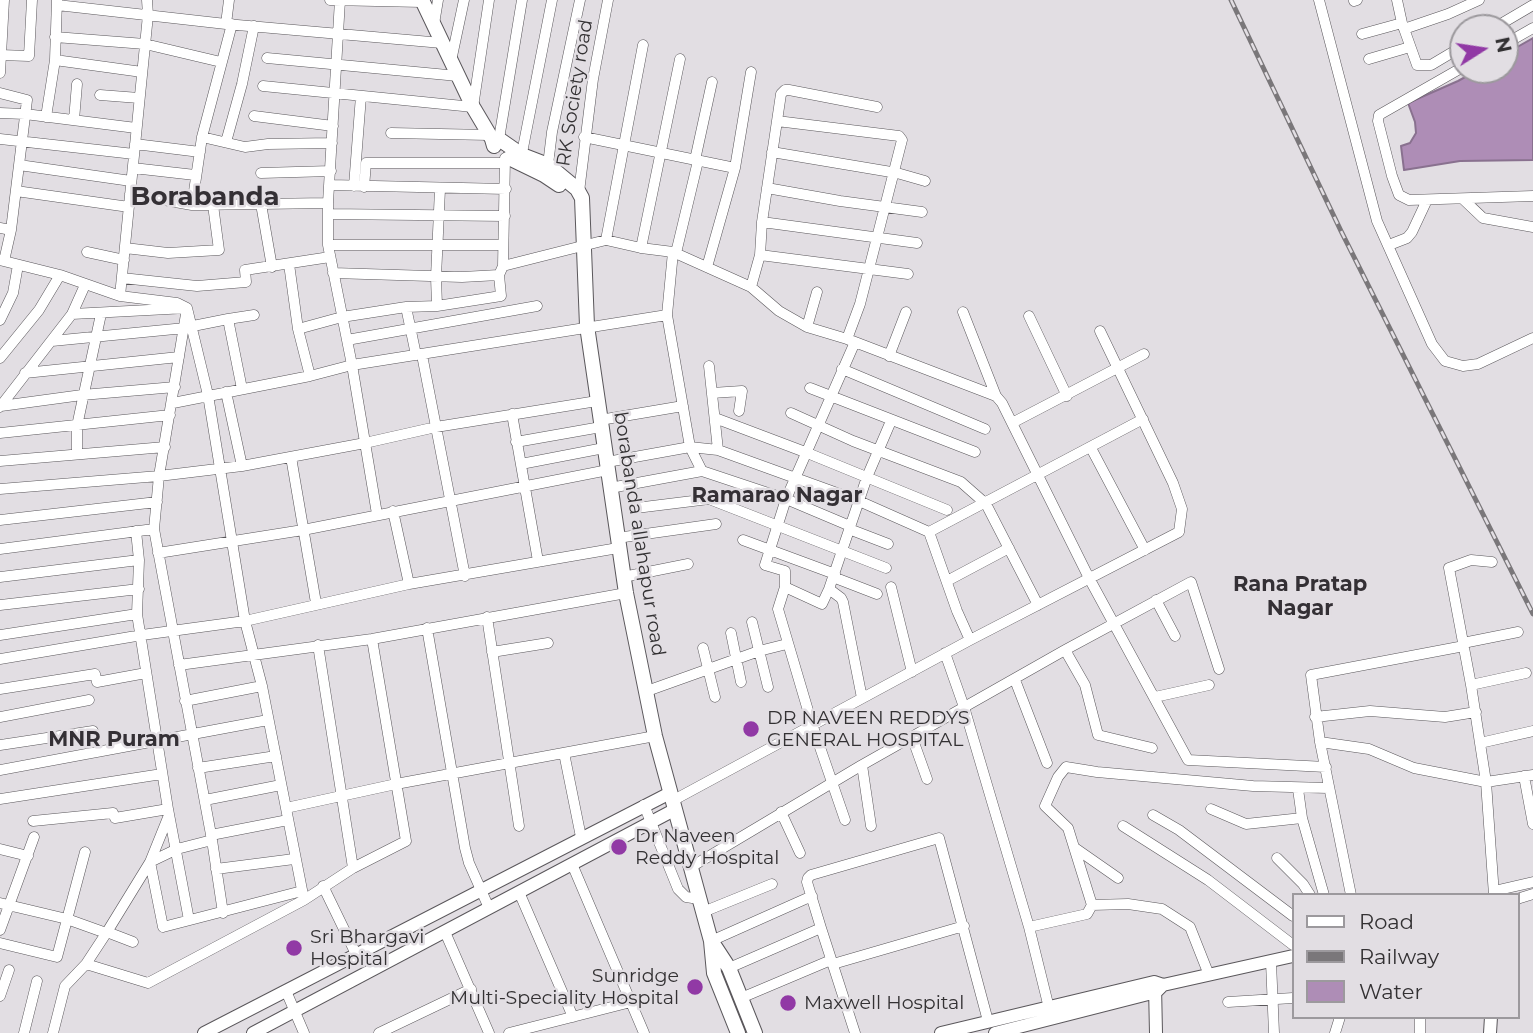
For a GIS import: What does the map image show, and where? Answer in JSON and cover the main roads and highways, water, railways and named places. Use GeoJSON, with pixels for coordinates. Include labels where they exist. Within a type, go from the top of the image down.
{"type":"FeatureCollection","features":[{"type":"Feature","properties":{"kind":"main road"},"geometry":{"type":"LineString","coordinates":[[422,1],[473,107],[493,138],[559,184],[582,209]]}},
{"type":"Feature","properties":{"kind":"main road"},"geometry":{"type":"LineString","coordinates":[[493,138],[493,145],[505,159],[521,160]]}},
{"type":"Feature","properties":{"kind":"main road","name":"borabanda allahapur road"},"geometry":{"type":"LineString","coordinates":[[521,160],[548,165],[579,192],[582,198],[587,326],[623,577],[655,736],[711,941],[714,973],[738,1033]]}},
{"type":"Feature","properties":{"kind":"main road","name":"borabanda allahapur road"},"geometry":{"type":"LineString","coordinates":[[711,941],[729,968],[755,1033]]}},
{"type":"Feature","properties":{"kind":"water"},"geometry":{"type":"Polygon","coordinates":[[[1533,38],[1533,160],[1460,161],[1404,170],[1401,146],[1410,143],[1416,133],[1408,103],[1451,84],[1519,84],[1519,46],[1533,38]]]}},
{"type":"Feature","properties":{"kind":"railway"},"geometry":{"type":"LineString","coordinates":[[1231,0],[1341,231],[1533,614]]}},
{"type":"Feature","properties":{"kind":"place","name":"DR NAVEEN REDDYS GENERAL HOSPITAL"},"geometry":{"type":"Point","coordinates":[751,729]}},
{"type":"Feature","properties":{"kind":"place","name":"Dr Naveen Reddy Hospital"},"geometry":{"type":"Point","coordinates":[619,847]}},
{"type":"Feature","properties":{"kind":"place","name":"Sri Bhargavi Hospital"},"geometry":{"type":"Point","coordinates":[294,948]}},
{"type":"Feature","properties":{"kind":"place","name":"Sunridge Multi-Speciality Hospital"},"geometry":{"type":"Point","coordinates":[695,987]}},
{"type":"Feature","properties":{"kind":"place","name":"Maxwell Hospital"},"geometry":{"type":"Point","coordinates":[788,1003]}},
{"type":"Feature","properties":{"kind":"district","name":"Borabanda"},"geometry":{"type":"Point","coordinates":[205,197]}},
{"type":"Feature","properties":{"kind":"district","name":"Ramarao Nagar"},"geometry":{"type":"Point","coordinates":[777,496]}},
{"type":"Feature","properties":{"kind":"district","name":"Rana Pratap Nagar"},"geometry":{"type":"Point","coordinates":[1300,597]}},
{"type":"Feature","properties":{"kind":"district","name":"MNR Puram"},"geometry":{"type":"Point","coordinates":[114,740]}}]}
